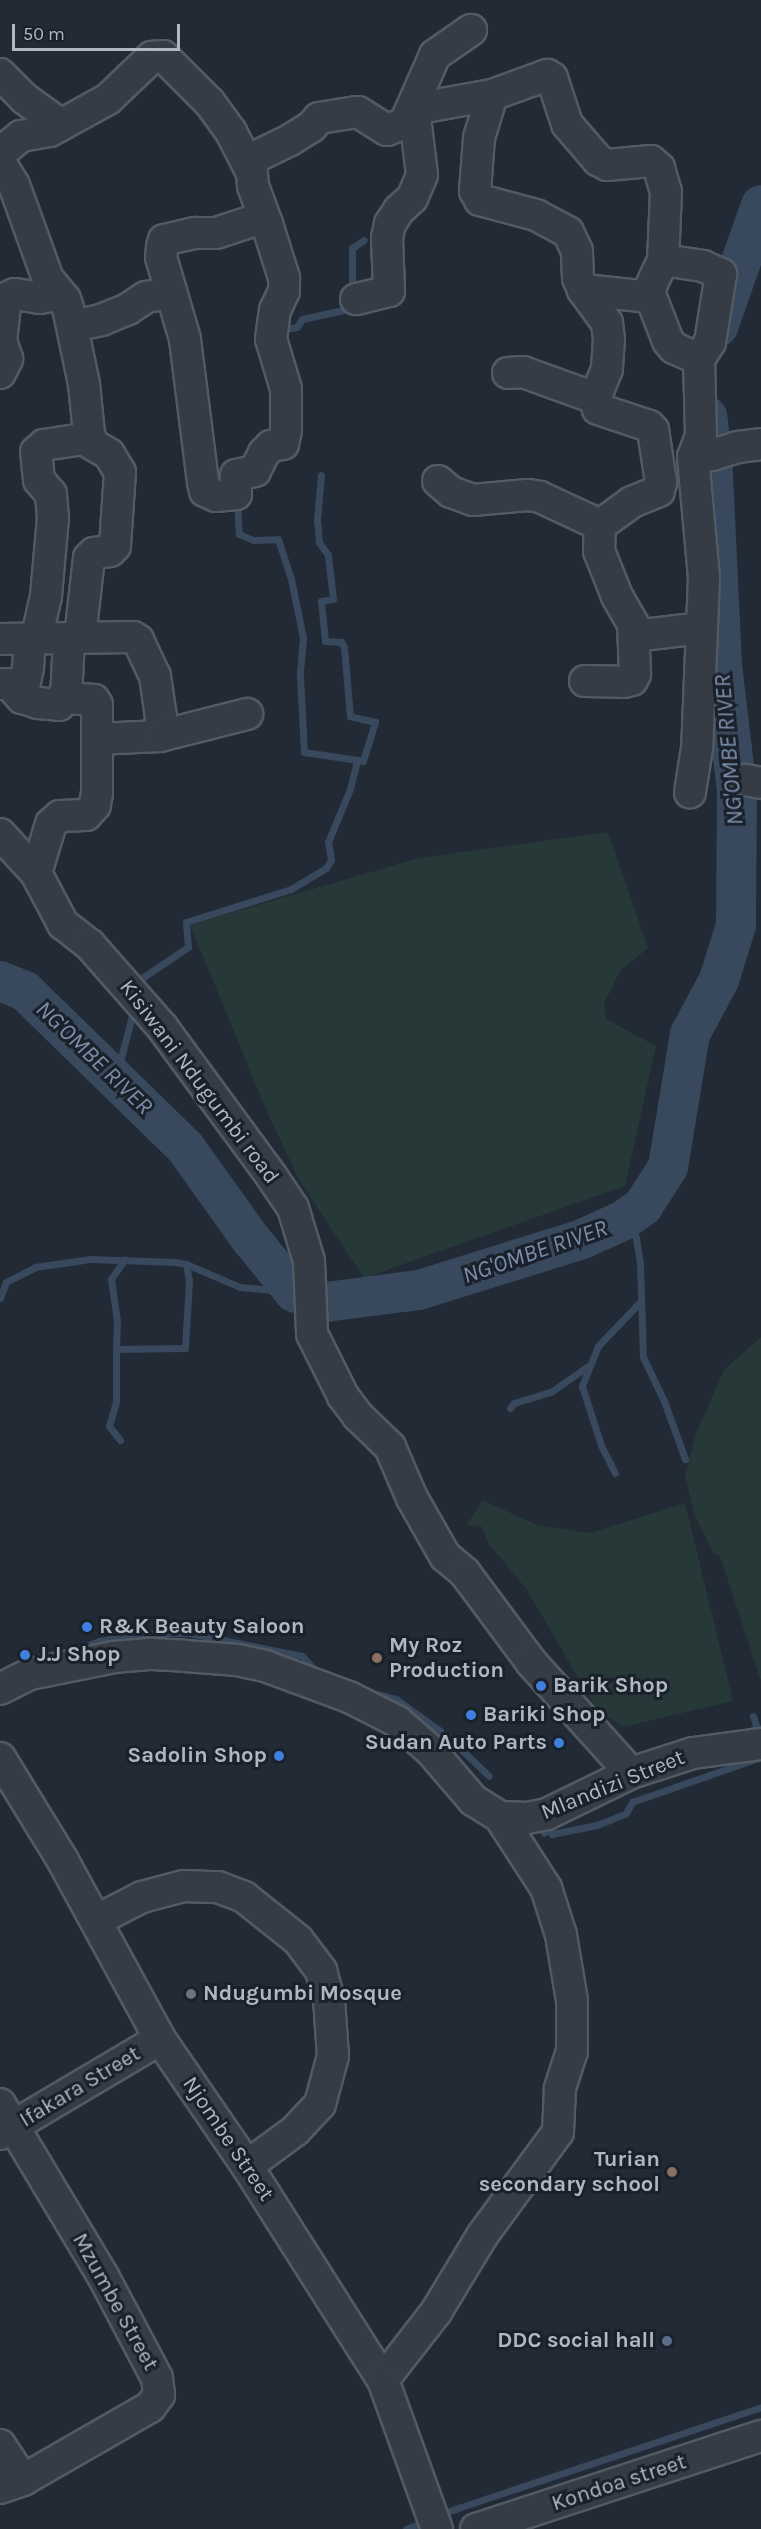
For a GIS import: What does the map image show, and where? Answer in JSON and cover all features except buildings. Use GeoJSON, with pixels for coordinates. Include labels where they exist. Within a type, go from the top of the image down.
{"type":"FeatureCollection","features":[{"type":"Feature","properties":{"kind":"street"},"geometry":{"type":"LineString","coordinates":[[356,299],[388,291],[387,238],[390,224],[399,210],[412,198],[422,175],[410,116],[435,56],[471,30]]}},
{"type":"Feature","properties":{"kind":"street"},"geometry":{"type":"LineString","coordinates":[[0,153],[21,136],[50,131],[108,99],[152,57],[163,56],[210,103],[247,161],[252,173],[253,186],[267,224],[284,278],[284,291],[275,310],[271,339],[286,389],[286,430],[283,444],[271,446],[264,453],[255,471],[236,475],[236,494],[216,496],[205,490],[198,457],[185,339],[162,257],[164,240],[195,233],[216,234],[256,220],[263,220],[267,224]]}},
{"type":"Feature","properties":{"kind":"street"},"geometry":{"type":"LineString","coordinates":[[247,161],[290,140],[311,127],[319,118],[358,112],[387,130],[410,116],[492,95],[547,75],[557,87],[562,115],[567,124],[598,160],[607,165],[651,161],[656,164],[666,192],[663,260],[650,288],[651,297],[668,341],[674,348],[699,359]]}},
{"type":"Feature","properties":{"kind":"street"},"geometry":{"type":"LineString","coordinates":[[2,79],[61,125]]}},
{"type":"Feature","properties":{"kind":"street"},"geometry":{"type":"LineString","coordinates":[[492,95],[479,138],[476,191],[480,200],[536,214],[568,232],[577,251],[579,278],[583,290],[607,323],[609,339],[607,369],[596,398],[598,409],[649,426],[653,430],[661,482],[659,491],[632,502],[600,525]]}},
{"type":"Feature","properties":{"kind":"street"},"geometry":{"type":"LineString","coordinates":[[0,162],[14,185],[48,279],[65,299],[73,326],[84,384],[90,443],[109,454],[120,472],[120,500],[115,546],[110,551],[94,554],[89,558],[74,638],[66,698]]}},
{"type":"Feature","properties":{"kind":"street"},"geometry":{"type":"LineString","coordinates":[[663,260],[703,266],[721,274],[710,342],[699,359],[701,436],[693,457],[704,577],[697,748],[690,792]]}},
{"type":"Feature","properties":{"kind":"street"},"geometry":{"type":"LineString","coordinates":[[583,290],[651,297]]}},
{"type":"Feature","properties":{"kind":"street"},"geometry":{"type":"LineString","coordinates":[[73,326],[101,320],[128,309],[146,297],[172,293]]}},
{"type":"Feature","properties":{"kind":"street"},"geometry":{"type":"LineString","coordinates":[[0,373],[7,359],[1,341],[6,298],[15,294],[40,298],[60,294]]}},
{"type":"Feature","properties":{"kind":"street"},"geometry":{"type":"LineString","coordinates":[[508,373],[523,372],[596,398]]}},
{"type":"Feature","properties":{"kind":"street"},"geometry":{"type":"LineString","coordinates":[[11,691],[27,677],[34,637],[46,596],[53,518],[51,494],[39,480],[36,452],[44,444],[90,438]]}},
{"type":"Feature","properties":{"kind":"street"},"geometry":{"type":"LineString","coordinates":[[693,457],[761,444]]}},
{"type":"Feature","properties":{"kind":"street"},"geometry":{"type":"LineString","coordinates":[[438,481],[452,492],[473,500],[528,495],[540,497],[600,525]]}},
{"type":"Feature","properties":{"kind":"street"},"geometry":{"type":"LineString","coordinates":[[585,681],[624,682],[632,680],[635,674],[632,644],[634,636],[629,614],[617,596],[599,550],[600,525]]}},
{"type":"Feature","properties":{"kind":"street"},"geometry":{"type":"LineString","coordinates":[[634,636],[701,628]]}},
{"type":"Feature","properties":{"kind":"street"},"geometry":{"type":"LineString","coordinates":[[0,639],[128,636],[138,640],[154,676],[161,717],[160,736]]}},
{"type":"Feature","properties":{"kind":"street"},"geometry":{"type":"LineString","coordinates":[[11,691],[59,705],[62,698],[94,700],[97,739],[97,793],[94,805],[86,815],[60,816],[55,820],[36,873]]}},
{"type":"Feature","properties":{"kind":"street"},"geometry":{"type":"LineString","coordinates":[[97,739],[160,736],[247,714]]}},
{"type":"Feature","properties":{"kind":"street","name":"Kisiwani Ndugumbi road"},"geometry":{"type":"LineString","coordinates":[[0,834],[36,873],[63,924],[90,945],[162,1027],[293,1208],[309,1261],[312,1334],[343,1396],[358,1416],[390,1447],[412,1498],[445,1556],[465,1573],[531,1662],[631,1773]]}},
{"type":"Feature","properties":{"kind":"street"},"geometry":{"type":"LineString","coordinates":[[0,1689],[30,1674],[69,1665],[142,1655],[237,1660],[265,1666],[349,1697],[398,1722],[431,1751],[473,1800],[500,1817],[546,1888],[561,1935],[572,2001],[572,2051],[560,2089],[558,2132],[483,2236],[436,2312],[383,2380]]}},
{"type":"Feature","properties":{"kind":"street","name":"Mlandizi Street"},"geometry":{"type":"LineString","coordinates":[[500,1817],[527,1818],[547,1814],[631,1773],[693,1753],[761,1744]]}},
{"type":"Feature","properties":{"kind":"street","name":"Njombe Street"},"geometry":{"type":"LineString","coordinates":[[0,1758],[97,1920],[160,2039],[248,2166],[383,2380],[437,2529]]}},
{"type":"Feature","properties":{"kind":"street"},"geometry":{"type":"LineString","coordinates":[[97,1920],[142,1898],[184,1886],[218,1887],[244,1897],[298,1940],[321,1971],[329,2000],[333,2056],[320,2104],[296,2130],[248,2166]]}},
{"type":"Feature","properties":{"kind":"street","name":"Ifakara Street"},"geometry":{"type":"LineString","coordinates":[[4,2122],[160,2039]]}},
{"type":"Feature","properties":{"kind":"street","name":"Mzumbe Street"},"geometry":{"type":"LineString","coordinates":[[0,2445],[12,2484],[150,2407],[159,2395],[157,2378],[103,2276],[4,2122]]}},
{"type":"Feature","properties":{"kind":"street","name":"Kondoa street"},"geometry":{"type":"LineString","coordinates":[[476,2529],[581,2497],[761,2436]]}},
{"type":"Feature","properties":{"kind":"shaded area"},"geometry":{"type":"Polygon","coordinates":[[[608,832],[648,948],[620,971],[604,1004],[606,1019],[656,1046],[625,1186],[364,1278],[299,1180],[268,1114],[190,925],[419,858],[608,832]]]}},
{"type":"Feature","properties":{"kind":"shaded area"},"geometry":{"type":"Polygon","coordinates":[[[761,1337],[761,1681],[720,1556],[713,1552],[695,1516],[685,1476],[696,1434],[724,1370],[761,1337]]]}},
{"type":"Feature","properties":{"kind":"shaded area"},"geometry":{"type":"Polygon","coordinates":[[[482,1500],[537,1525],[590,1533],[685,1503],[733,1701],[623,1727],[597,1710],[527,1590],[489,1544],[481,1526],[467,1525],[482,1500]]]}},
{"type":"Feature","properties":{"kind":"waterway","name":"NG'OMBE RIVER"},"geometry":{"type":"LineString","coordinates":[[718,327],[761,205]]}},
{"type":"Feature","properties":{"kind":"waterway"},"geometry":{"type":"LineString","coordinates":[[352,294],[352,248],[364,240]]}},
{"type":"Feature","properties":{"kind":"waterway"},"geometry":{"type":"LineString","coordinates":[[281,333],[284,329],[297,327],[302,319],[353,308]]}},
{"type":"Feature","properties":{"kind":"waterway","name":"NG'OMBE RIVER"},"geometry":{"type":"LineString","coordinates":[[0,981],[25,991],[185,1147],[250,1238],[294,1292],[326,1302],[419,1290],[580,1240],[624,1220],[643,1206],[668,1167],[690,1034],[719,980],[736,925],[737,791],[722,665],[712,455],[707,416]]}},
{"type":"Feature","properties":{"kind":"waterway"},"geometry":{"type":"LineString","coordinates":[[139,988],[142,978],[188,947],[186,922],[291,889],[326,868],[331,860],[328,842],[350,789],[357,760],[363,761],[375,722],[350,716],[344,647],[341,642],[325,641],[321,601],[333,599],[328,555],[319,542],[317,520],[321,475]]}},
{"type":"Feature","properties":{"kind":"waterway"},"geometry":{"type":"LineString","coordinates":[[237,500],[239,534],[253,540],[278,539],[291,579],[303,638],[300,676],[304,752],[357,760]]}},
{"type":"Feature","properties":{"kind":"waterway"},"geometry":{"type":"LineString","coordinates":[[116,1077],[134,1008]]}},
{"type":"Feature","properties":{"kind":"waterway"},"geometry":{"type":"LineString","coordinates":[[624,1220],[631,1225],[636,1238],[640,1263],[643,1357],[664,1401],[685,1459]]}},
{"type":"Feature","properties":{"kind":"waterway"},"geometry":{"type":"LineString","coordinates":[[0,1298],[6,1282],[35,1267],[90,1259],[175,1262],[186,1264],[240,1287],[294,1292]]}},
{"type":"Feature","properties":{"kind":"waterway"},"geometry":{"type":"LineString","coordinates":[[116,1349],[117,1321],[111,1279],[125,1259]]}},
{"type":"Feature","properties":{"kind":"waterway"},"geometry":{"type":"LineString","coordinates":[[120,1440],[109,1426],[116,1402],[116,1349],[185,1348],[189,1280],[186,1264]]}},
{"type":"Feature","properties":{"kind":"waterway"},"geometry":{"type":"LineString","coordinates":[[615,1473],[601,1445],[582,1386],[598,1346],[640,1302]]}},
{"type":"Feature","properties":{"kind":"waterway"},"geometry":{"type":"LineString","coordinates":[[510,1408],[514,1403],[551,1392],[588,1366]]}},
{"type":"Feature","properties":{"kind":"waterway"},"geometry":{"type":"LineString","coordinates":[[64,1654],[99,1641],[141,1634],[188,1633],[302,1656],[318,1674]]}},
{"type":"Feature","properties":{"kind":"waterway"},"geometry":{"type":"LineString","coordinates":[[368,1692],[396,1699],[446,1735],[489,1776]]}},
{"type":"Feature","properties":{"kind":"waterway"},"geometry":{"type":"LineString","coordinates":[[753,1716],[758,1732]]}},
{"type":"Feature","properties":{"kind":"waterway"},"geometry":{"type":"LineString","coordinates":[[744,1733],[758,1728]]}},
{"type":"Feature","properties":{"kind":"waterway"},"geometry":{"type":"LineString","coordinates":[[548,1830],[552,1834],[597,1825],[626,1813],[632,1802],[758,1758]]}},
{"type":"Feature","properties":{"kind":"waterway"},"geometry":{"type":"LineString","coordinates":[[544,1833],[556,1824]]}},
{"type":"Feature","properties":{"kind":"waterway"},"geometry":{"type":"LineString","coordinates":[[464,2506],[761,2407]]}},
{"type":"Feature","properties":{"kind":"waterway"},"geometry":{"type":"LineString","coordinates":[[439,2515],[461,2507]]}},
{"type":"Feature","properties":{"kind":"waterway"},"geometry":{"type":"LineString","coordinates":[[406,2529],[426,2521]]}},
{"type":"Feature","properties":{"kind":"place","name":"R&K Beauty Saloon"},"geometry":{"type":"Point","coordinates":[87,1627]}},
{"type":"Feature","properties":{"kind":"place","name":"J.J Shop"},"geometry":{"type":"Point","coordinates":[25,1655]}},
{"type":"Feature","properties":{"kind":"place","name":"My Roz Production"},"geometry":{"type":"Point","coordinates":[377,1658]}},
{"type":"Feature","properties":{"kind":"place","name":"Barik Shop"},"geometry":{"type":"Point","coordinates":[541,1686]}},
{"type":"Feature","properties":{"kind":"place","name":"Bariki Shop"},"geometry":{"type":"Point","coordinates":[471,1715]}},
{"type":"Feature","properties":{"kind":"place","name":"Sudan Auto Parts"},"geometry":{"type":"Point","coordinates":[559,1743]}},
{"type":"Feature","properties":{"kind":"place","name":"Sadolin Shop"},"geometry":{"type":"Point","coordinates":[279,1756]}},
{"type":"Feature","properties":{"kind":"place","name":"Ndugumbi Mosque"},"geometry":{"type":"Point","coordinates":[191,1994]}},
{"type":"Feature","properties":{"kind":"place","name":"Turian secondary school"},"geometry":{"type":"Point","coordinates":[672,2172]}},
{"type":"Feature","properties":{"kind":"place","name":"DDC social hall"},"geometry":{"type":"Point","coordinates":[667,2341]}}]}
